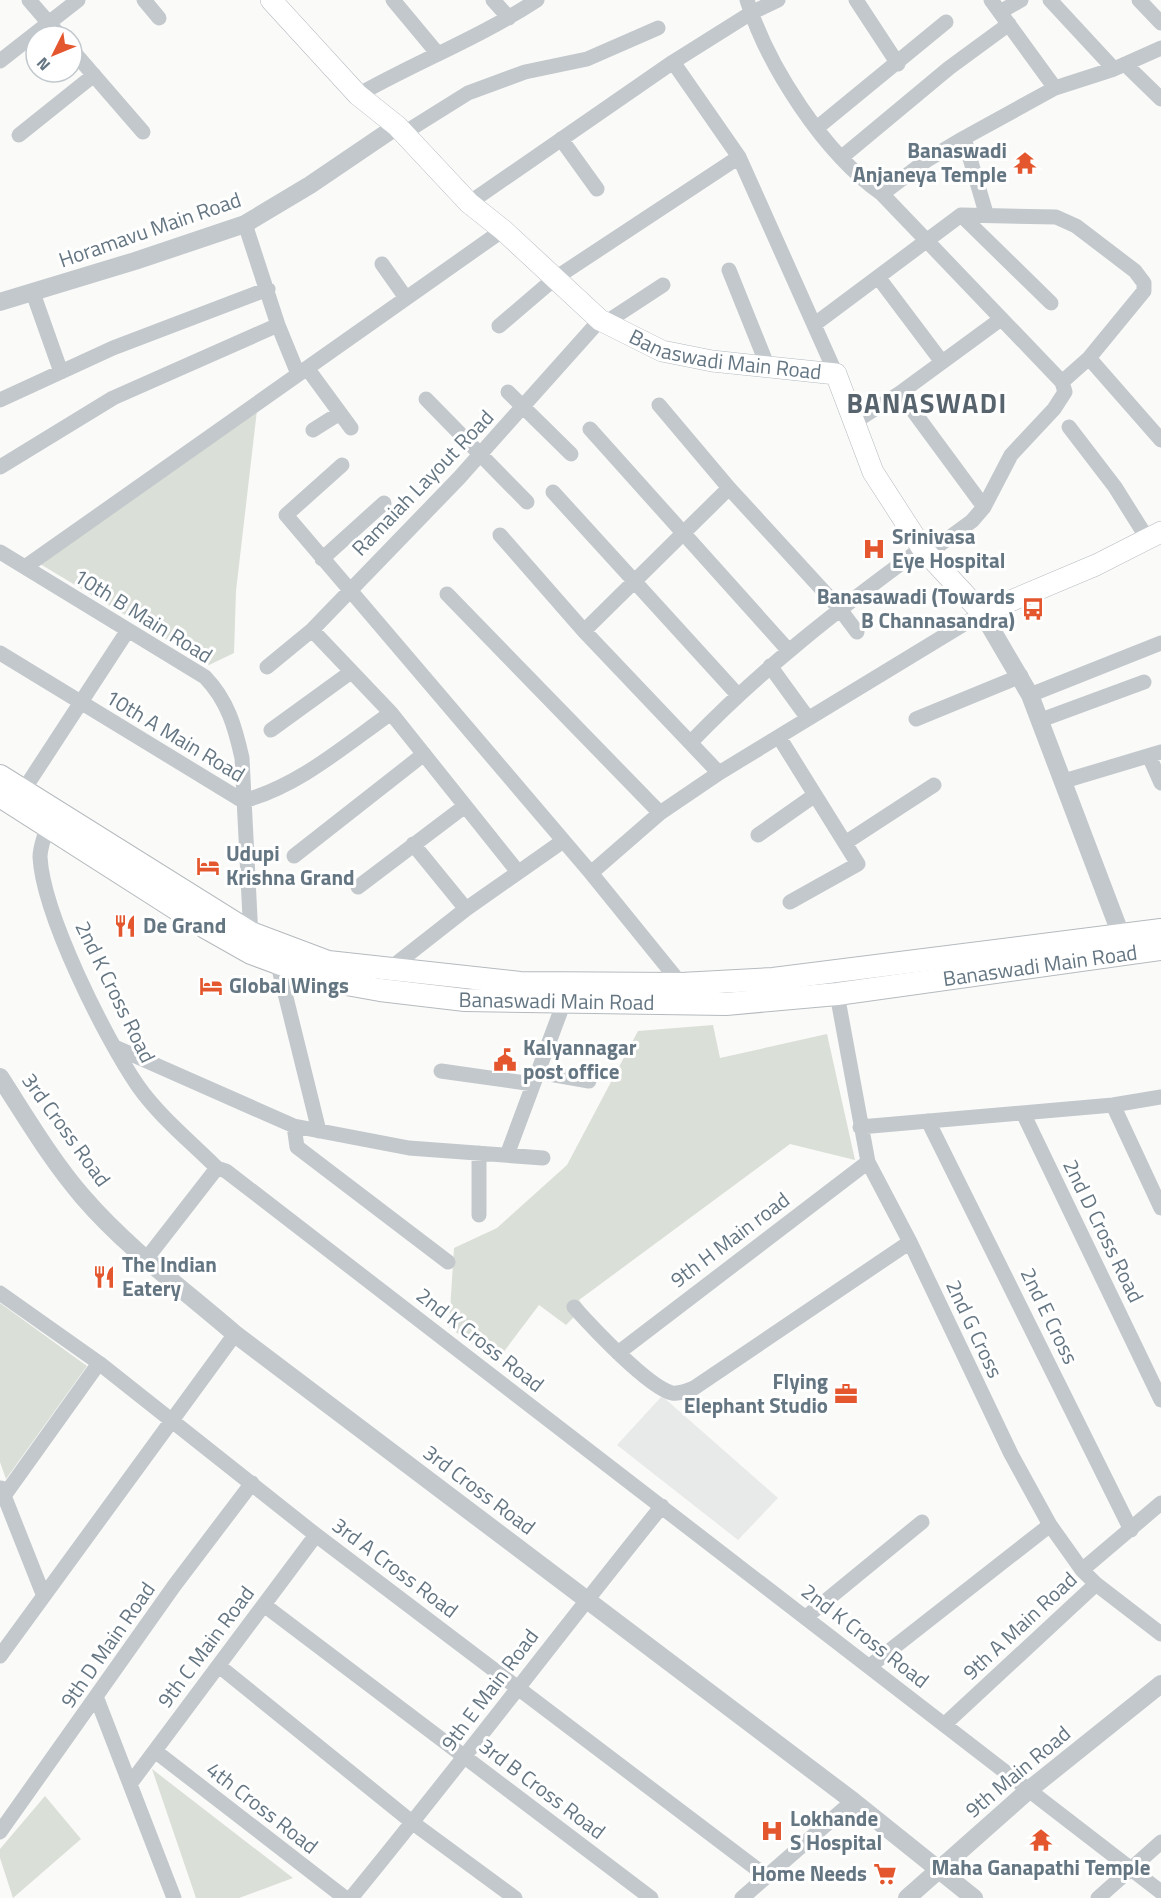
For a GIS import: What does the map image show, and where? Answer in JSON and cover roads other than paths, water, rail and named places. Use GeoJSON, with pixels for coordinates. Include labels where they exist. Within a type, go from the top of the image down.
{"type":"FeatureCollection","features":[{"type":"Feature","properties":{"kind":"main road","name":"Banaswadi Main Road"},"geometry":{"type":"LineString","coordinates":[[271,0],[358,95],[401,129],[469,203],[503,230],[554,279],[603,321],[662,351],[712,361],[836,374],[873,472],[924,551],[982,613]]}},
{"type":"Feature","properties":{"kind":"main road"},"geometry":{"type":"LineString","coordinates":[[982,613],[1096,565],[1154,535]]}},
{"type":"Feature","properties":{"kind":"main road","name":"Banaswadi Main Road"},"geometry":{"type":"LineString","coordinates":[[0,776],[251,943],[278,965],[324,980],[380,990],[465,1000],[564,1002],[682,993],[773,979],[1161,930]]}},
{"type":"Feature","properties":{"kind":"main road","name":"Banaswadi Main Road"},"geometry":{"type":"LineString","coordinates":[[0,796],[205,927],[251,943],[327,962],[392,967],[520,983],[682,993],[726,1004],[837,994],[1161,949]]}},
{"type":"Feature","properties":{"kind":"street"},"geometry":{"type":"LineString","coordinates":[[29,0],[49,23]]}},
{"type":"Feature","properties":{"kind":"street"},"geometry":{"type":"LineString","coordinates":[[0,61],[78,0]]}},
{"type":"Feature","properties":{"kind":"street"},"geometry":{"type":"LineString","coordinates":[[144,0],[159,18]]}},
{"type":"Feature","properties":{"kind":"street"},"geometry":{"type":"LineString","coordinates":[[393,0],[438,54]]}},
{"type":"Feature","properties":{"kind":"street"},"geometry":{"type":"LineString","coordinates":[[494,0],[509,18]]}},
{"type":"Feature","properties":{"kind":"street"},"geometry":{"type":"LineString","coordinates":[[358,95],[405,68],[451,50],[537,0]]}},
{"type":"Feature","properties":{"kind":"street"},"geometry":{"type":"LineString","coordinates":[[469,203],[673,62],[749,6],[778,0]]}},
{"type":"Feature","properties":{"kind":"street"},"geometry":{"type":"LineString","coordinates":[[856,0],[898,64]]}},
{"type":"Feature","properties":{"kind":"street"},"geometry":{"type":"LineString","coordinates":[[842,157],[949,68],[1000,12],[1021,0]]}},
{"type":"Feature","properties":{"kind":"street"},"geometry":{"type":"LineString","coordinates":[[1050,0],[1119,66],[1161,99]]}},
{"type":"Feature","properties":{"kind":"street"},"geometry":{"type":"LineString","coordinates":[[1139,0],[1161,23]]}},
{"type":"Feature","properties":{"kind":"street"},"geometry":{"type":"LineString","coordinates":[[691,742],[737,694],[839,608],[972,521],[984,507],[1011,455],[1054,409],[1065,392],[1062,382],[882,194],[865,182],[842,157],[780,76],[749,6]]}},
{"type":"Feature","properties":{"kind":"street"},"geometry":{"type":"LineString","coordinates":[[1000,12],[1055,88]]}},
{"type":"Feature","properties":{"kind":"street"},"geometry":{"type":"LineString","coordinates":[[818,127],[898,64],[946,22]]}},
{"type":"Feature","properties":{"kind":"street"},"geometry":{"type":"LineString","coordinates":[[401,129],[468,93],[525,72],[587,60],[658,28]]}},
{"type":"Feature","properties":{"kind":"street"},"geometry":{"type":"LineString","coordinates":[[882,194],[927,160],[1055,88],[1119,66],[1161,48]]}},
{"type":"Feature","properties":{"kind":"street"},"geometry":{"type":"LineString","coordinates":[[673,62],[739,157],[836,374]]}},
{"type":"Feature","properties":{"kind":"street"},"geometry":{"type":"LineString","coordinates":[[84,64],[143,132]]}},
{"type":"Feature","properties":{"kind":"street"},"geometry":{"type":"LineString","coordinates":[[19,135],[94,75]]}},
{"type":"Feature","properties":{"kind":"street","name":"Horamavu Main Road"},"geometry":{"type":"LineString","coordinates":[[0,302],[245,224],[401,129]]}},
{"type":"Feature","properties":{"kind":"street"},"geometry":{"type":"LineString","coordinates":[[964,138],[986,213]]}},
{"type":"Feature","properties":{"kind":"street"},"geometry":{"type":"LineString","coordinates":[[561,139],[597,189]]}},
{"type":"Feature","properties":{"kind":"street"},"geometry":{"type":"LineString","coordinates":[[499,326],[554,279],[739,157]]}},
{"type":"Feature","properties":{"kind":"street"},"geometry":{"type":"LineString","coordinates":[[815,324],[961,215],[986,213],[1056,217],[1076,226],[1134,271],[1144,283],[1144,291],[1089,358],[1062,382]]}},
{"type":"Feature","properties":{"kind":"street"},"geometry":{"type":"LineString","coordinates":[[961,215],[1051,303]]}},
{"type":"Feature","properties":{"kind":"street"},"geometry":{"type":"LineString","coordinates":[[245,224],[278,325],[303,371],[351,428]]}},
{"type":"Feature","properties":{"kind":"street"},"geometry":{"type":"LineString","coordinates":[[25,567],[503,230]]}},
{"type":"Feature","properties":{"kind":"street"},"geometry":{"type":"LineString","coordinates":[[382,264],[406,298]]}},
{"type":"Feature","properties":{"kind":"street"},"geometry":{"type":"LineString","coordinates":[[729,270],[768,367]]}},
{"type":"Feature","properties":{"kind":"street"},"geometry":{"type":"LineString","coordinates":[[878,277],[942,362]]}},
{"type":"Feature","properties":{"kind":"street","name":"Ramaiah Layout Road"},"geometry":{"type":"LineString","coordinates":[[267,667],[312,630],[480,455],[603,321],[663,285]]}},
{"type":"Feature","properties":{"kind":"street"},"geometry":{"type":"LineString","coordinates":[[0,400],[113,348],[268,289]]}},
{"type":"Feature","properties":{"kind":"street"},"geometry":{"type":"LineString","coordinates":[[33,292],[61,372]]}},
{"type":"Feature","properties":{"kind":"street"},"geometry":{"type":"LineString","coordinates":[[856,422],[900,393],[1001,319]]}},
{"type":"Feature","properties":{"kind":"street"},"geometry":{"type":"LineString","coordinates":[[0,468],[113,398],[278,325]]}},
{"type":"Feature","properties":{"kind":"street"},"geometry":{"type":"LineString","coordinates":[[1089,358],[1161,440]]}},
{"type":"Feature","properties":{"kind":"street"},"geometry":{"type":"LineString","coordinates":[[508,392],[571,454]]}},
{"type":"Feature","properties":{"kind":"street"},"geometry":{"type":"LineString","coordinates":[[900,393],[984,507]]}},
{"type":"Feature","properties":{"kind":"street"},"geometry":{"type":"LineString","coordinates":[[426,399],[527,502]]}},
{"type":"Feature","properties":{"kind":"street"},"geometry":{"type":"LineString","coordinates":[[659,405],[729,488],[839,608],[857,633]]}},
{"type":"Feature","properties":{"kind":"street"},"geometry":{"type":"LineString","coordinates":[[314,430],[340,413]]}},
{"type":"Feature","properties":{"kind":"street"},"geometry":{"type":"LineString","coordinates":[[1069,428],[1154,535]]}},
{"type":"Feature","properties":{"kind":"street"},"geometry":{"type":"LineString","coordinates":[[590,429],[789,651]]}},
{"type":"Feature","properties":{"kind":"street"},"geometry":{"type":"LineString","coordinates":[[342,465],[286,515],[591,873],[682,993]]}},
{"type":"Feature","properties":{"kind":"street"},"geometry":{"type":"LineString","coordinates":[[584,631],[729,488]]}},
{"type":"Feature","properties":{"kind":"street"},"geometry":{"type":"LineString","coordinates":[[553,492],[636,580],[737,694]]}},
{"type":"Feature","properties":{"kind":"street"},"geometry":{"type":"LineString","coordinates":[[322,560],[384,503]]}},
{"type":"Feature","properties":{"kind":"street"},"geometry":{"type":"LineString","coordinates":[[500,535],[584,631],[718,773]]}},
{"type":"Feature","properties":{"kind":"street","name":"10th B Main Road"},"geometry":{"type":"LineString","coordinates":[[0,552],[205,677],[220,693],[236,730],[242,758],[251,943]]}},
{"type":"Feature","properties":{"kind":"street"},"geometry":{"type":"LineString","coordinates":[[447,594],[660,813]]}},
{"type":"Feature","properties":{"kind":"street"},"geometry":{"type":"LineString","coordinates":[[591,873],[660,813],[718,773],[982,613],[1030,694],[1121,935]]}},
{"type":"Feature","properties":{"kind":"street"},"geometry":{"type":"LineString","coordinates":[[23,790],[128,630]]}},
{"type":"Feature","properties":{"kind":"street"},"geometry":{"type":"LineString","coordinates":[[312,630],[391,713],[518,872]]}},
{"type":"Feature","properties":{"kind":"street"},"geometry":{"type":"LineString","coordinates":[[1030,694],[1161,643]]}},
{"type":"Feature","properties":{"kind":"street","name":"10th A Main Road"},"geometry":{"type":"LineString","coordinates":[[0,654],[243,801],[265,795],[290,783],[391,713]]}},
{"type":"Feature","properties":{"kind":"street"},"geometry":{"type":"LineString","coordinates":[[770,666],[807,717]]}},
{"type":"Feature","properties":{"kind":"street"},"geometry":{"type":"LineString","coordinates":[[271,730],[351,672]]}},
{"type":"Feature","properties":{"kind":"street"},"geometry":{"type":"LineString","coordinates":[[916,719],[1021,676]]}},
{"type":"Feature","properties":{"kind":"street"},"geometry":{"type":"LineString","coordinates":[[1041,720],[1144,682]]}},
{"type":"Feature","properties":{"kind":"street"},"geometry":{"type":"LineString","coordinates":[[779,736],[858,864],[790,902]]}},
{"type":"Feature","properties":{"kind":"street"},"geometry":{"type":"LineString","coordinates":[[294,856],[424,754]]}},
{"type":"Feature","properties":{"kind":"street"},"geometry":{"type":"LineString","coordinates":[[1064,781],[1155,754],[1161,783]]}},
{"type":"Feature","properties":{"kind":"street"},"geometry":{"type":"LineString","coordinates":[[845,843],[934,785]]}},
{"type":"Feature","properties":{"kind":"street"},"geometry":{"type":"LineString","coordinates":[[758,835],[814,795]]}},
{"type":"Feature","properties":{"kind":"street"},"geometry":{"type":"LineString","coordinates":[[358,887],[465,806]]}},
{"type":"Feature","properties":{"kind":"street","name":"2nd K Cross Road"},"geometry":{"type":"LineString","coordinates":[[47,826],[40,855],[45,886],[71,958],[115,1047],[139,1087],[217,1168],[226,1171],[1030,1789]]}},
{"type":"Feature","properties":{"kind":"street"},"geometry":{"type":"LineString","coordinates":[[392,967],[466,909],[563,841]]}},
{"type":"Feature","properties":{"kind":"street"},"geometry":{"type":"LineString","coordinates":[[413,844],[466,909]]}},
{"type":"Feature","properties":{"kind":"street"},"geometry":{"type":"LineString","coordinates":[[278,965],[319,1131]]}},
{"type":"Feature","properties":{"kind":"street","name":"2nd G Cross"},"geometry":{"type":"LineString","coordinates":[[837,994],[868,1162],[910,1242],[1011,1454],[1050,1525],[1082,1570],[1096,1584],[1161,1634]]}},
{"type":"Feature","properties":{"kind":"street"},"geometry":{"type":"LineString","coordinates":[[507,1155],[564,1002]]}},
{"type":"Feature","properties":{"kind":"street"},"geometry":{"type":"LineString","coordinates":[[115,1047],[294,1125],[409,1148],[543,1158]]}},
{"type":"Feature","properties":{"kind":"street"},"geometry":{"type":"LineString","coordinates":[[441,1071],[589,1081]]}},
{"type":"Feature","properties":{"kind":"street","name":"3rd Cross Road"},"geometry":{"type":"LineString","coordinates":[[0,1077],[53,1158],[83,1197],[147,1258],[236,1334],[853,1801],[974,1898]]}},
{"type":"Feature","properties":{"kind":"street"},"geometry":{"type":"LineString","coordinates":[[860,1127],[1113,1106],[1161,1097]]}},
{"type":"Feature","properties":{"kind":"street"},"geometry":{"type":"LineString","coordinates":[[1113,1106],[1161,1208]]}},
{"type":"Feature","properties":{"kind":"street","name":"2nd D Cross Road"},"geometry":{"type":"LineString","coordinates":[[1023,1113],[1161,1400]]}},
{"type":"Feature","properties":{"kind":"street","name":"2nd E Cross"},"geometry":{"type":"LineString","coordinates":[[928,1121],[1131,1530]]}},
{"type":"Feature","properties":{"kind":"street"},"geometry":{"type":"LineString","coordinates":[[294,1125],[297,1147],[448,1262]]}},
{"type":"Feature","properties":{"kind":"street"},"geometry":{"type":"LineString","coordinates":[[478,1215],[479,1153]]}},
{"type":"Feature","properties":{"kind":"street","name":"9th H Main road"},"geometry":{"type":"LineString","coordinates":[[618,1353],[868,1162]]}},
{"type":"Feature","properties":{"kind":"street"},"geometry":{"type":"LineString","coordinates":[[147,1258],[217,1168]]}},
{"type":"Feature","properties":{"kind":"street"},"geometry":{"type":"LineString","coordinates":[[574,1307],[618,1353],[670,1392],[680,1394],[694,1388],[910,1242]]}},
{"type":"Feature","properties":{"kind":"street","name":"3rd A Cross Road"},"geometry":{"type":"LineString","coordinates":[[0,1293],[99,1363],[316,1535],[766,1876]]}},
{"type":"Feature","properties":{"kind":"street"},"geometry":{"type":"LineString","coordinates":[[0,1656],[43,1594],[236,1334]]}},
{"type":"Feature","properties":{"kind":"street"},"geometry":{"type":"LineString","coordinates":[[43,1594],[2,1491],[99,1363]]}},
{"type":"Feature","properties":{"kind":"street","name":"9th D Main Road"},"geometry":{"type":"LineString","coordinates":[[0,1832],[97,1699],[174,1586],[252,1483]]}},
{"type":"Feature","properties":{"kind":"street","name":"9th A Main Road"},"geometry":{"type":"LineString","coordinates":[[1082,1570],[1161,1503]]}},
{"type":"Feature","properties":{"kind":"street","name":"9th E Main Road"},"geometry":{"type":"LineString","coordinates":[[351,1898],[465,1758],[586,1599],[662,1506]]}},
{"type":"Feature","properties":{"kind":"street"},"geometry":{"type":"LineString","coordinates":[[806,1617],[922,1522]]}},
{"type":"Feature","properties":{"kind":"street"},"geometry":{"type":"LineString","coordinates":[[870,1666],[1050,1525]]}},
{"type":"Feature","properties":{"kind":"street","name":"9th C Main Road"},"geometry":{"type":"LineString","coordinates":[[130,1784],[316,1535]]}},
{"type":"Feature","properties":{"kind":"street","name":"9th A Main Road"},"geometry":{"type":"LineString","coordinates":[[945,1724],[1096,1584]]}},
{"type":"Feature","properties":{"kind":"street","name":"3rd B Cross Road"},"geometry":{"type":"LineString","coordinates":[[264,1605],[651,1898]]}},
{"type":"Feature","properties":{"kind":"street"},"geometry":{"type":"LineString","coordinates":[[219,1666],[413,1822],[515,1898]]}},
{"type":"Feature","properties":{"kind":"street","name":"9th Main Road"},"geometry":{"type":"LineString","coordinates":[[907,1898],[1030,1789],[1161,1684]]}},
{"type":"Feature","properties":{"kind":"street"},"geometry":{"type":"LineString","coordinates":[[97,1699],[174,1898]]}},
{"type":"Feature","properties":{"kind":"street","name":"4th Cross Road"},"geometry":{"type":"LineString","coordinates":[[154,1751],[345,1898]]}},
{"type":"Feature","properties":{"kind":"street"},"geometry":{"type":"LineString","coordinates":[[1030,1789],[1161,1892]]}},
{"type":"Feature","properties":{"kind":"street"},"geometry":{"type":"LineString","coordinates":[[741,1898],[853,1801]]}},
{"type":"Feature","properties":{"kind":"street"},"geometry":{"type":"LineString","coordinates":[[1098,1898],[1130,1867],[1161,1842]]}},
{"type":"Feature","properties":{"kind":"place","name":"Banaswadi Anjaneya Temple"},"geometry":{"type":"Point","coordinates":[1025,163]}},
{"type":"Feature","properties":{"kind":"place","name":"Srinivasa Eye Hospital"},"geometry":{"type":"Point","coordinates":[874,549]}},
{"type":"Feature","properties":{"kind":"place","name":"Banasawadi (Towards B Channasandra)"},"geometry":{"type":"Point","coordinates":[1033,609]}},
{"type":"Feature","properties":{"kind":"place","name":"Udupi Krishna Grand"},"geometry":{"type":"Point","coordinates":[208,866]}},
{"type":"Feature","properties":{"kind":"place","name":"De Grand"},"geometry":{"type":"Point","coordinates":[125,926]}},
{"type":"Feature","properties":{"kind":"place","name":"Global Wings"},"geometry":{"type":"Point","coordinates":[211,986]}},
{"type":"Feature","properties":{"kind":"place","name":"Kalyannagar post office"},"geometry":{"type":"Point","coordinates":[505,1060]}},
{"type":"Feature","properties":{"kind":"place","name":"The Indian Eatery"},"geometry":{"type":"Point","coordinates":[104,1277]}},
{"type":"Feature","properties":{"kind":"place","name":"Flying Elephant Studio"},"geometry":{"type":"Point","coordinates":[846,1394]}},
{"type":"Feature","properties":{"kind":"place","name":"Lokhande S Hospital"},"geometry":{"type":"Point","coordinates":[772,1831]}},
{"type":"Feature","properties":{"kind":"place","name":"Maha Ganapathi Temple"},"geometry":{"type":"Point","coordinates":[1041,1840]}},
{"type":"Feature","properties":{"kind":"place","name":"Home Needs"},"geometry":{"type":"Point","coordinates":[885,1874]}},
{"type":"Feature","properties":{"kind":"district","name":"BANASWADI"},"geometry":{"type":"Point","coordinates":[927,404]}}]}
